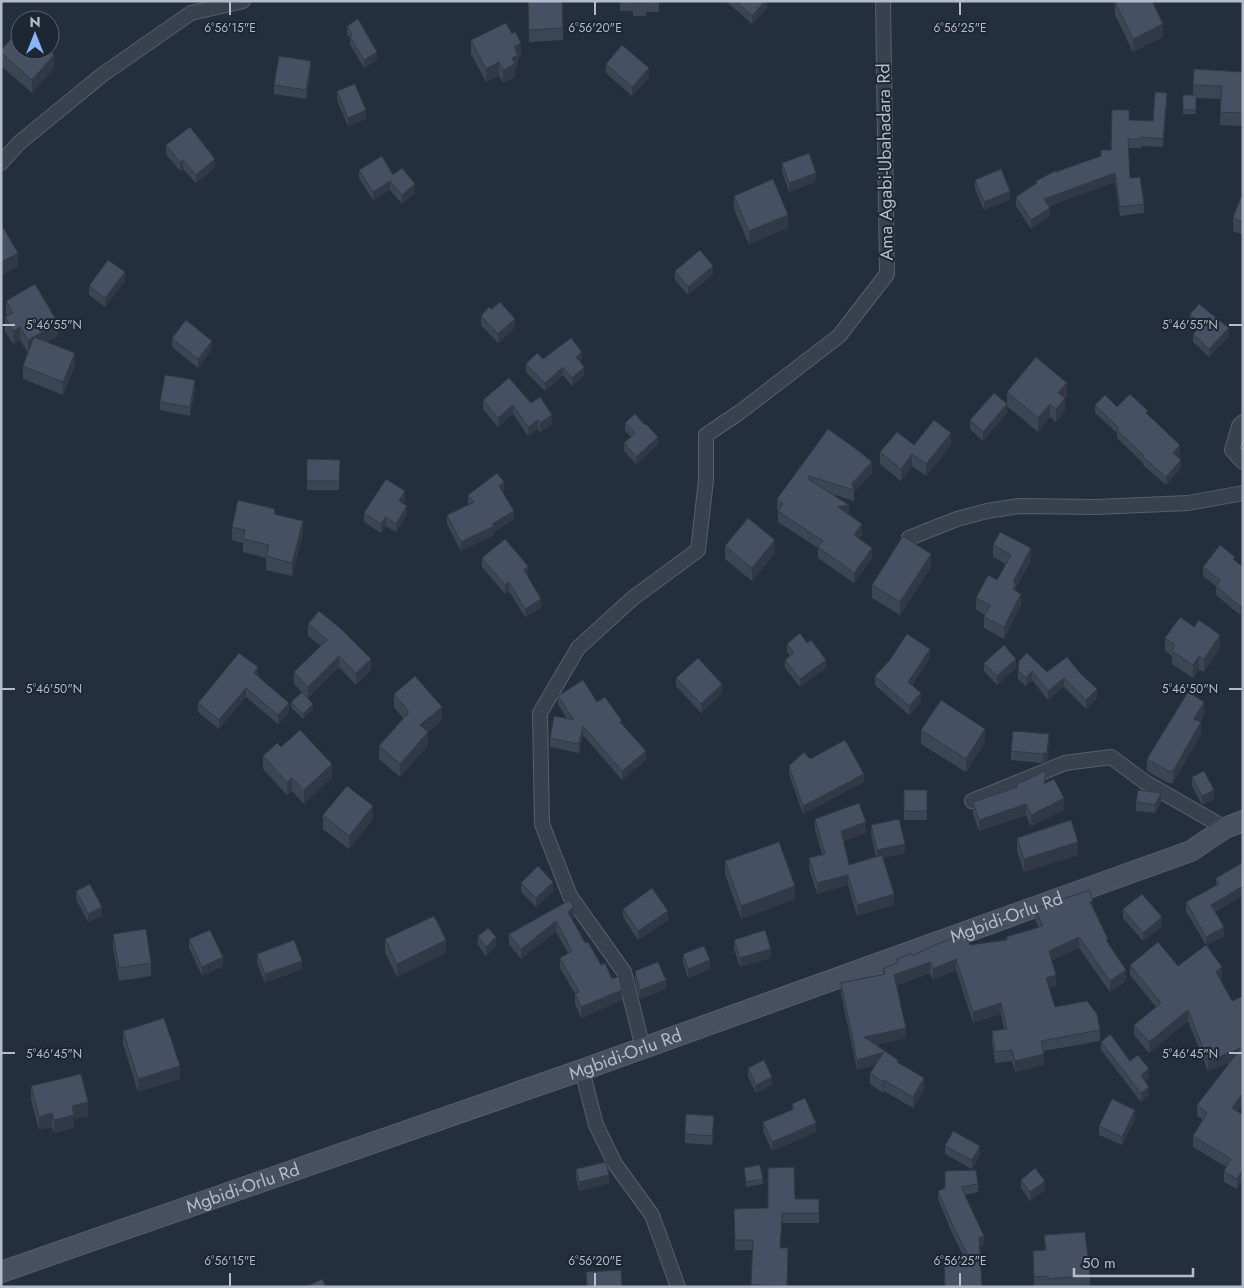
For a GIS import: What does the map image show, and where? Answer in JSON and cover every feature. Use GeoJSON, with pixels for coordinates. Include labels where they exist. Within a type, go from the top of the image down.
{"type":"FeatureCollection","features":[{"type":"Feature","properties":{"kind":"main road","name":"Mgbidi-Orlu Rd"},"geometry":{"type":"LineString","coordinates":[[1,1272],[582,1070],[1192,851],[1234,825]]}},
{"type":"Feature","properties":{"kind":"street"},"geometry":{"type":"LineString","coordinates":[[1,163],[19,143],[102,74],[191,13],[243,1]]}},
{"type":"Feature","properties":{"kind":"street","name":"Ama Agabi-Ubahadara Rd"},"geometry":{"type":"LineString","coordinates":[[643,1048],[624,972],[570,896],[542,824],[540,713],[578,648],[633,598],[698,550],[706,480],[706,435],[839,336],[887,274],[883,1]]}},
{"type":"Feature","properties":{"kind":"street"},"geometry":{"type":"LineString","coordinates":[[1243,422],[1239,426],[1232,450],[1243,462]]}},
{"type":"Feature","properties":{"kind":"street"},"geometry":{"type":"LineString","coordinates":[[909,538],[987,510],[1019,506],[1096,507],[1188,504],[1243,493]]}},
{"type":"Feature","properties":{"kind":"street"},"geometry":{"type":"LineString","coordinates":[[972,801],[1065,764],[1111,757],[1145,782],[1234,825]]}},
{"type":"Feature","properties":{"kind":"street"},"geometry":{"type":"LineString","coordinates":[[582,1070],[596,1126],[615,1164],[652,1216],[678,1287]]}},
{"type":"Feature","properties":{"kind":"building"},"geometry":{"type":"Polygon","coordinates":[[[528,1],[562,1],[563,28],[529,30],[528,1]]]}},
{"type":"Feature","properties":{"kind":"building"},"geometry":{"type":"Polygon","coordinates":[[[633,1],[646,1],[646,3],[633,3],[633,1]]]}},
{"type":"Feature","properties":{"kind":"building"},"geometry":{"type":"Polygon","coordinates":[[[736,1],[765,1],[752,16],[736,1]]]}},
{"type":"Feature","properties":{"kind":"building"},"geometry":{"type":"Polygon","coordinates":[[[1116,1],[1152,1],[1163,24],[1133,39],[1116,1]]]}},
{"type":"Feature","properties":{"kind":"building"},"geometry":{"type":"Polygon","coordinates":[[[358,19],[377,52],[364,60],[350,37],[352,35],[347,26],[358,19]]]}},
{"type":"Feature","properties":{"kind":"building"},"geometry":{"type":"Polygon","coordinates":[[[506,23],[512,34],[515,32],[521,43],[514,47],[518,55],[512,58],[515,64],[503,70],[499,62],[486,69],[471,40],[506,23]]]}},
{"type":"Feature","properties":{"kind":"building"},"geometry":{"type":"Polygon","coordinates":[[[10,40],[10,60],[50,60],[32,80],[1,53],[1,50],[10,40]]]}},
{"type":"Feature","properties":{"kind":"building"},"geometry":{"type":"Polygon","coordinates":[[[622,45],[649,68],[632,87],[606,64],[622,45]]]}},
{"type":"Feature","properties":{"kind":"building"},"geometry":{"type":"Polygon","coordinates":[[[279,56],[311,61],[306,90],[274,85],[279,56]]]}},
{"type":"Feature","properties":{"kind":"building"},"geometry":{"type":"Polygon","coordinates":[[[1194,69],[1243,72],[1243,113],[1220,112],[1222,86],[1193,85],[1194,69]]]}},
{"type":"Feature","properties":{"kind":"building"},"geometry":{"type":"Polygon","coordinates":[[[355,84],[366,110],[348,118],[337,91],[355,84]]]}},
{"type":"Feature","properties":{"kind":"building"},"geometry":{"type":"Polygon","coordinates":[[[1155,92],[1167,93],[1163,139],[1142,137],[1142,139],[1128,139],[1130,178],[1140,177],[1144,204],[1120,207],[1115,173],[1044,199],[1050,208],[1031,220],[1016,197],[1037,183],[1036,181],[1055,171],[1101,156],[1101,150],[1111,150],[1112,110],[1129,110],[1129,120],[1153,121],[1155,92]]]}},
{"type":"Feature","properties":{"kind":"building"},"geometry":{"type":"Polygon","coordinates":[[[1183,95],[1196,95],[1196,110],[1183,110],[1183,95]]]}},
{"type":"Feature","properties":{"kind":"building"},"geometry":{"type":"Polygon","coordinates":[[[190,127],[215,159],[196,175],[183,160],[180,162],[166,145],[190,127]]]}},
{"type":"Feature","properties":{"kind":"building"},"geometry":{"type":"Polygon","coordinates":[[[809,153],[816,173],[789,183],[782,163],[809,153]]]}},
{"type":"Feature","properties":{"kind":"building"},"geometry":{"type":"Polygon","coordinates":[[[382,156],[393,175],[402,168],[415,184],[402,195],[390,181],[373,192],[359,170],[382,156]]]}},
{"type":"Feature","properties":{"kind":"building"},"geometry":{"type":"Polygon","coordinates":[[[1001,169],[1010,191],[984,202],[975,180],[1001,169]]]}},
{"type":"Feature","properties":{"kind":"building"},"geometry":{"type":"Polygon","coordinates":[[[773,179],[788,215],[749,231],[734,196],[773,179]]]}},
{"type":"Feature","properties":{"kind":"building"},"geometry":{"type":"Polygon","coordinates":[[[1241,197],[1243,197],[1243,222],[1233,218],[1241,197]]]}},
{"type":"Feature","properties":{"kind":"building"},"geometry":{"type":"Polygon","coordinates":[[[1,224],[18,253],[1,262],[1,224]]]}},
{"type":"Feature","properties":{"kind":"building"},"geometry":{"type":"Polygon","coordinates":[[[700,250],[713,266],[688,287],[675,271],[700,250]]]}},
{"type":"Feature","properties":{"kind":"building"},"geometry":{"type":"Polygon","coordinates":[[[108,260],[125,272],[105,298],[89,286],[108,260]]]}},
{"type":"Feature","properties":{"kind":"building"},"geometry":{"type":"Polygon","coordinates":[[[35,284],[58,323],[28,340],[20,327],[13,331],[5,317],[13,313],[6,301],[35,284]]]}},
{"type":"Feature","properties":{"kind":"building"},"geometry":{"type":"Polygon","coordinates":[[[500,302],[515,319],[498,334],[481,316],[489,307],[492,309],[500,302]]]}},
{"type":"Feature","properties":{"kind":"building"},"geometry":{"type":"Polygon","coordinates":[[[1199,304],[1229,328],[1209,349],[1193,334],[1202,325],[1190,314],[1199,304]]]}},
{"type":"Feature","properties":{"kind":"building"},"geometry":{"type":"Polygon","coordinates":[[[186,320],[212,341],[198,359],[172,338],[186,320]]]}},
{"type":"Feature","properties":{"kind":"building"},"geometry":{"type":"Polygon","coordinates":[[[34,337],[75,353],[63,382],[23,366],[34,337]]]}},
{"type":"Feature","properties":{"kind":"building"},"geometry":{"type":"Polygon","coordinates":[[[571,338],[582,352],[576,357],[584,367],[572,378],[563,367],[545,383],[526,364],[537,353],[543,359],[571,338]]]}},
{"type":"Feature","properties":{"kind":"building"},"geometry":{"type":"Polygon","coordinates":[[[1036,357],[1067,383],[1058,393],[1065,398],[1056,409],[1050,404],[1038,418],[1007,392],[1036,357]]]}},
{"type":"Feature","properties":{"kind":"building"},"geometry":{"type":"Polygon","coordinates":[[[165,375],[195,380],[190,407],[160,402],[165,375]]]}},
{"type":"Feature","properties":{"kind":"building"},"geometry":{"type":"Polygon","coordinates":[[[509,378],[531,403],[540,397],[552,415],[540,423],[538,420],[528,427],[513,405],[498,418],[483,400],[509,378]]]}},
{"type":"Feature","properties":{"kind":"building"},"geometry":{"type":"Polygon","coordinates":[[[994,393],[1007,404],[983,432],[970,420],[994,393]]]}},
{"type":"Feature","properties":{"kind":"building"},"geometry":{"type":"Polygon","coordinates":[[[1130,394],[1148,411],[1146,413],[1180,445],[1173,453],[1181,460],[1166,477],[1143,457],[1117,430],[1119,428],[1095,405],[1105,395],[1117,407],[1130,394]]]}},
{"type":"Feature","properties":{"kind":"building"},"geometry":{"type":"Polygon","coordinates":[[[635,414],[658,437],[636,457],[624,443],[635,433],[625,423],[635,414]]]}},
{"type":"Feature","properties":{"kind":"building"},"geometry":{"type":"Polygon","coordinates":[[[934,420],[951,433],[926,464],[912,454],[901,469],[880,452],[897,432],[914,445],[934,420]]]}},
{"type":"Feature","properties":{"kind":"building"},"geometry":{"type":"Polygon","coordinates":[[[828,429],[872,462],[852,483],[854,490],[809,476],[808,479],[849,505],[838,507],[862,524],[854,535],[872,548],[854,573],[818,547],[823,541],[778,511],[783,504],[777,499],[828,429]]]}},
{"type":"Feature","properties":{"kind":"building"},"geometry":{"type":"Polygon","coordinates":[[[307,459],[340,460],[339,481],[307,481],[307,459]]]}},
{"type":"Feature","properties":{"kind":"building"},"geometry":{"type":"Polygon","coordinates":[[[497,473],[504,482],[499,486],[514,511],[492,524],[494,526],[461,542],[447,515],[474,502],[468,495],[497,473]]]}},
{"type":"Feature","properties":{"kind":"building"},"geometry":{"type":"Polygon","coordinates":[[[386,479],[405,491],[399,501],[407,506],[396,524],[386,517],[381,524],[364,513],[386,479]]]}},
{"type":"Feature","properties":{"kind":"building"},"geometry":{"type":"Polygon","coordinates":[[[238,500],[275,509],[274,514],[303,521],[292,563],[266,556],[269,545],[243,539],[245,530],[232,527],[238,500]]]}},
{"type":"Feature","properties":{"kind":"building"},"geometry":{"type":"Polygon","coordinates":[[[748,518],[775,540],[752,568],[725,546],[748,518]]]}},
{"type":"Feature","properties":{"kind":"building"},"geometry":{"type":"Polygon","coordinates":[[[1000,532],[1031,548],[1013,582],[1016,584],[1013,589],[1021,594],[1004,627],[984,617],[990,605],[976,598],[988,575],[997,580],[1011,555],[993,545],[1000,532]]]}},
{"type":"Feature","properties":{"kind":"building"},"geometry":{"type":"Polygon","coordinates":[[[903,536],[931,554],[900,602],[872,585],[903,536]]]}},
{"type":"Feature","properties":{"kind":"building"},"geometry":{"type":"Polygon","coordinates":[[[505,539],[528,566],[524,570],[541,599],[525,609],[509,582],[505,585],[482,558],[505,539]]]}},
{"type":"Feature","properties":{"kind":"building"},"geometry":{"type":"Polygon","coordinates":[[[1220,545],[1235,557],[1233,559],[1243,567],[1243,603],[1240,606],[1216,586],[1220,580],[1203,567],[1220,545]]]}},
{"type":"Feature","properties":{"kind":"building"},"geometry":{"type":"Polygon","coordinates":[[[319,611],[340,628],[371,659],[356,673],[339,656],[308,687],[294,672],[327,640],[308,624],[319,611]]]}},
{"type":"Feature","properties":{"kind":"building"},"geometry":{"type":"Polygon","coordinates":[[[1180,617],[1194,627],[1199,620],[1220,635],[1204,659],[1199,656],[1193,665],[1172,651],[1175,645],[1165,638],[1180,617]]]}},
{"type":"Feature","properties":{"kind":"building"},"geometry":{"type":"Polygon","coordinates":[[[800,633],[807,643],[811,640],[826,660],[800,679],[785,660],[794,653],[787,644],[800,633]]]}},
{"type":"Feature","properties":{"kind":"building"},"geometry":{"type":"Polygon","coordinates":[[[907,634],[930,649],[908,682],[921,693],[909,706],[875,676],[889,661],[907,634]]]}},
{"type":"Feature","properties":{"kind":"building"},"geometry":{"type":"Polygon","coordinates":[[[1004,645],[1016,659],[997,676],[984,663],[1004,645]]]}},
{"type":"Feature","properties":{"kind":"building"},"geometry":{"type":"Polygon","coordinates":[[[239,653],[258,667],[254,673],[289,703],[278,715],[246,688],[219,720],[198,703],[239,653]]]}},
{"type":"Feature","properties":{"kind":"building"},"geometry":{"type":"Polygon","coordinates":[[[1027,653],[1047,672],[1067,657],[1097,689],[1086,700],[1064,678],[1048,691],[1032,671],[1026,678],[1018,670],[1019,661],[1027,653]]]}},
{"type":"Feature","properties":{"kind":"building"},"geometry":{"type":"Polygon","coordinates":[[[698,658],[722,684],[701,704],[676,678],[698,658]]]}},
{"type":"Feature","properties":{"kind":"building"},"geometry":{"type":"Polygon","coordinates":[[[415,676],[442,707],[420,725],[428,732],[400,764],[379,746],[409,712],[394,694],[415,676]]]}},
{"type":"Feature","properties":{"kind":"building"},"geometry":{"type":"Polygon","coordinates":[[[583,680],[597,702],[605,697],[622,721],[620,722],[646,751],[622,771],[583,726],[579,744],[550,738],[554,716],[574,720],[558,696],[583,680]]]}},
{"type":"Feature","properties":{"kind":"building"},"geometry":{"type":"Polygon","coordinates":[[[302,692],[313,704],[303,714],[291,702],[302,692]]]}},
{"type":"Feature","properties":{"kind":"building"},"geometry":{"type":"Polygon","coordinates":[[[1188,692],[1204,702],[1194,719],[1201,722],[1173,771],[1168,771],[1147,759],[1188,692]]]}},
{"type":"Feature","properties":{"kind":"building"},"geometry":{"type":"Polygon","coordinates":[[[941,700],[985,729],[966,759],[921,730],[941,700]]]}},
{"type":"Feature","properties":{"kind":"building"},"geometry":{"type":"Polygon","coordinates":[[[300,730],[332,764],[304,790],[292,778],[287,782],[263,756],[277,743],[281,747],[300,730]]]}},
{"type":"Feature","properties":{"kind":"building"},"geometry":{"type":"Polygon","coordinates":[[[1013,731],[1049,734],[1047,752],[1043,754],[1011,751],[1013,731]]]}},
{"type":"Feature","properties":{"kind":"building"},"geometry":{"type":"Polygon","coordinates":[[[845,740],[864,774],[803,806],[789,766],[804,752],[810,759],[845,740]]]}},
{"type":"Feature","properties":{"kind":"building"},"geometry":{"type":"Polygon","coordinates":[[[1046,770],[1044,784],[1054,779],[1064,798],[1031,815],[1026,804],[979,820],[973,802],[1017,787],[1016,785],[1046,770]]]}},
{"type":"Feature","properties":{"kind":"building"},"geometry":{"type":"Polygon","coordinates":[[[1204,771],[1214,790],[1202,796],[1192,777],[1204,771]]]}},
{"type":"Feature","properties":{"kind":"building"},"geometry":{"type":"Polygon","coordinates":[[[347,786],[373,806],[349,836],[323,815],[347,786]]]}},
{"type":"Feature","properties":{"kind":"building"},"geometry":{"type":"Polygon","coordinates":[[[904,790],[927,790],[927,811],[904,811],[904,790]]]}},
{"type":"Feature","properties":{"kind":"building"},"geometry":{"type":"Polygon","coordinates":[[[1138,790],[1161,793],[1155,805],[1136,802],[1138,790]]]}},
{"type":"Feature","properties":{"kind":"building"},"geometry":{"type":"Polygon","coordinates":[[[859,803],[866,822],[841,831],[849,865],[882,855],[894,894],[857,905],[848,875],[817,883],[809,858],[825,854],[815,819],[859,803]]]}},
{"type":"Feature","properties":{"kind":"building"},"geometry":{"type":"Polygon","coordinates":[[[899,819],[905,844],[877,850],[871,825],[899,819]]]}},
{"type":"Feature","properties":{"kind":"building"},"geometry":{"type":"Polygon","coordinates":[[[1071,820],[1078,842],[1024,859],[1017,838],[1071,820]]]}},
{"type":"Feature","properties":{"kind":"building"},"geometry":{"type":"Polygon","coordinates":[[[779,842],[795,886],[741,906],[725,861],[779,842]]]}},
{"type":"Feature","properties":{"kind":"building"},"geometry":{"type":"Polygon","coordinates":[[[1242,863],[1243,886],[1211,905],[1224,927],[1206,937],[1186,902],[1219,884],[1216,878],[1242,863]]]}},
{"type":"Feature","properties":{"kind":"building"},"geometry":{"type":"Polygon","coordinates":[[[538,866],[553,882],[536,898],[521,883],[538,866]]]}},
{"type":"Feature","properties":{"kind":"building"},"geometry":{"type":"Polygon","coordinates":[[[90,884],[102,907],[88,914],[76,891],[90,884]]]}},
{"type":"Feature","properties":{"kind":"building"},"geometry":{"type":"Polygon","coordinates":[[[652,888],[668,911],[638,931],[623,909],[652,888]]]}},
{"type":"Feature","properties":{"kind":"building"},"geometry":{"type":"Polygon","coordinates":[[[1089,890],[1093,901],[1090,902],[1108,939],[1106,940],[1126,970],[1110,981],[1079,937],[1049,951],[1056,975],[1046,978],[1055,1007],[1087,1001],[1097,1014],[1100,1030],[1041,1041],[1044,1054],[1015,1061],[1012,1050],[995,1052],[992,1031],[1007,1029],[1001,1003],[973,1012],[956,959],[933,969],[930,962],[894,975],[906,1028],[864,1037],[898,1060],[897,1062],[924,1078],[913,1097],[884,1080],[883,1082],[870,1073],[884,1052],[857,1060],[841,983],[885,974],[883,969],[898,962],[897,959],[911,953],[912,956],[964,934],[970,945],[1007,940],[1006,937],[1043,926],[1035,909],[1089,890]]]}},
{"type":"Feature","properties":{"kind":"building"},"geometry":{"type":"Polygon","coordinates":[[[1142,894],[1162,917],[1143,933],[1123,909],[1142,894]]]}},
{"type":"Feature","properties":{"kind":"building"},"geometry":{"type":"Polygon","coordinates":[[[570,900],[574,907],[568,912],[585,943],[588,942],[601,965],[605,963],[612,979],[619,976],[622,990],[581,1007],[575,994],[579,992],[560,958],[572,951],[556,921],[521,949],[509,934],[570,900]]]}},
{"type":"Feature","properties":{"kind":"building"},"geometry":{"type":"Polygon","coordinates":[[[434,916],[446,940],[397,964],[385,939],[434,916]]]}},
{"type":"Feature","properties":{"kind":"building"},"geometry":{"type":"Polygon","coordinates":[[[488,928],[496,937],[486,947],[478,936],[488,928]]]}},
{"type":"Feature","properties":{"kind":"building"},"geometry":{"type":"Polygon","coordinates":[[[146,929],[151,963],[119,968],[113,934],[146,929]]]}},
{"type":"Feature","properties":{"kind":"building"},"geometry":{"type":"Polygon","coordinates":[[[210,930],[223,957],[202,967],[189,939],[210,930]]]}},
{"type":"Feature","properties":{"kind":"building"},"geometry":{"type":"Polygon","coordinates":[[[765,930],[771,949],[740,958],[734,940],[765,930]]]}},
{"type":"Feature","properties":{"kind":"building"},"geometry":{"type":"Polygon","coordinates":[[[294,940],[302,961],[265,974],[257,954],[294,940]]]}},
{"type":"Feature","properties":{"kind":"building"},"geometry":{"type":"Polygon","coordinates":[[[1158,942],[1178,966],[1206,945],[1222,967],[1216,972],[1232,1001],[1243,996],[1243,1093],[1232,1108],[1243,1115],[1243,1169],[1237,1179],[1224,1171],[1231,1159],[1193,1136],[1207,1113],[1197,1105],[1241,1048],[1208,1061],[1188,1010],[1149,1042],[1134,1025],[1161,1003],[1130,965],[1158,942]]]}},
{"type":"Feature","properties":{"kind":"building"},"geometry":{"type":"Polygon","coordinates":[[[704,946],[710,960],[688,969],[683,954],[704,946]]]}},
{"type":"Feature","properties":{"kind":"building"},"geometry":{"type":"Polygon","coordinates":[[[658,962],[666,980],[640,990],[635,971],[658,962]]]}},
{"type":"Feature","properties":{"kind":"building"},"geometry":{"type":"Polygon","coordinates":[[[164,1018],[180,1066],[138,1079],[123,1031],[164,1018]]]}},
{"type":"Feature","properties":{"kind":"building"},"geometry":{"type":"Polygon","coordinates":[[[1110,1034],[1130,1061],[1138,1055],[1149,1069],[1141,1075],[1149,1087],[1141,1093],[1101,1042],[1110,1034]]]}},
{"type":"Feature","properties":{"kind":"building"},"geometry":{"type":"Polygon","coordinates":[[[764,1060],[772,1077],[756,1085],[748,1068],[764,1060]]]}},
{"type":"Feature","properties":{"kind":"building"},"geometry":{"type":"Polygon","coordinates":[[[81,1074],[88,1102],[72,1106],[74,1115],[54,1120],[52,1113],[39,1117],[31,1086],[81,1074]]]}},
{"type":"Feature","properties":{"kind":"building"},"geometry":{"type":"Polygon","coordinates":[[[805,1098],[816,1123],[772,1142],[763,1122],[794,1109],[792,1104],[805,1098]]]}},
{"type":"Feature","properties":{"kind":"building"},"geometry":{"type":"Polygon","coordinates":[[[1112,1099],[1135,1110],[1122,1137],[1099,1126],[1112,1099]]]}},
{"type":"Feature","properties":{"kind":"building"},"geometry":{"type":"Polygon","coordinates":[[[686,1114],[714,1116],[712,1136],[685,1134],[686,1114]]]}},
{"type":"Feature","properties":{"kind":"building"},"geometry":{"type":"Polygon","coordinates":[[[953,1131],[980,1146],[972,1160],[945,1146],[953,1131]]]}},
{"type":"Feature","properties":{"kind":"building"},"geometry":{"type":"Polygon","coordinates":[[[606,1162],[609,1175],[579,1182],[576,1169],[606,1162]]]}},
{"type":"Feature","properties":{"kind":"building"},"geometry":{"type":"Polygon","coordinates":[[[760,1165],[763,1179],[746,1182],[744,1168],[760,1165]]]}},
{"type":"Feature","properties":{"kind":"building"},"geometry":{"type":"Polygon","coordinates":[[[794,1167],[795,1199],[819,1199],[819,1213],[782,1213],[780,1248],[788,1248],[787,1286],[751,1285],[753,1240],[735,1240],[734,1209],[768,1208],[768,1168],[794,1167]]]}},
{"type":"Feature","properties":{"kind":"building"},"geometry":{"type":"Polygon","coordinates":[[[1035,1168],[1045,1181],[1030,1192],[1021,1180],[1035,1168]]]}},
{"type":"Feature","properties":{"kind":"building"},"geometry":{"type":"Polygon","coordinates":[[[976,1170],[978,1184],[961,1187],[984,1236],[979,1238],[982,1287],[945,1287],[944,1257],[968,1255],[938,1191],[945,1188],[945,1171],[976,1170]]]}},
{"type":"Feature","properties":{"kind":"building"},"geometry":{"type":"Polygon","coordinates":[[[1085,1232],[1090,1275],[1049,1279],[1048,1276],[1034,1277],[1033,1251],[1046,1250],[1044,1235],[1085,1232]]]}},
{"type":"Feature","properties":{"kind":"building"},"geometry":{"type":"Polygon","coordinates":[[[621,1270],[622,1287],[587,1287],[586,1272],[621,1270]]]}},
{"type":"Feature","properties":{"kind":"building"},"geometry":{"type":"Polygon","coordinates":[[[322,1279],[326,1287],[306,1287],[322,1279]]]}}]}
